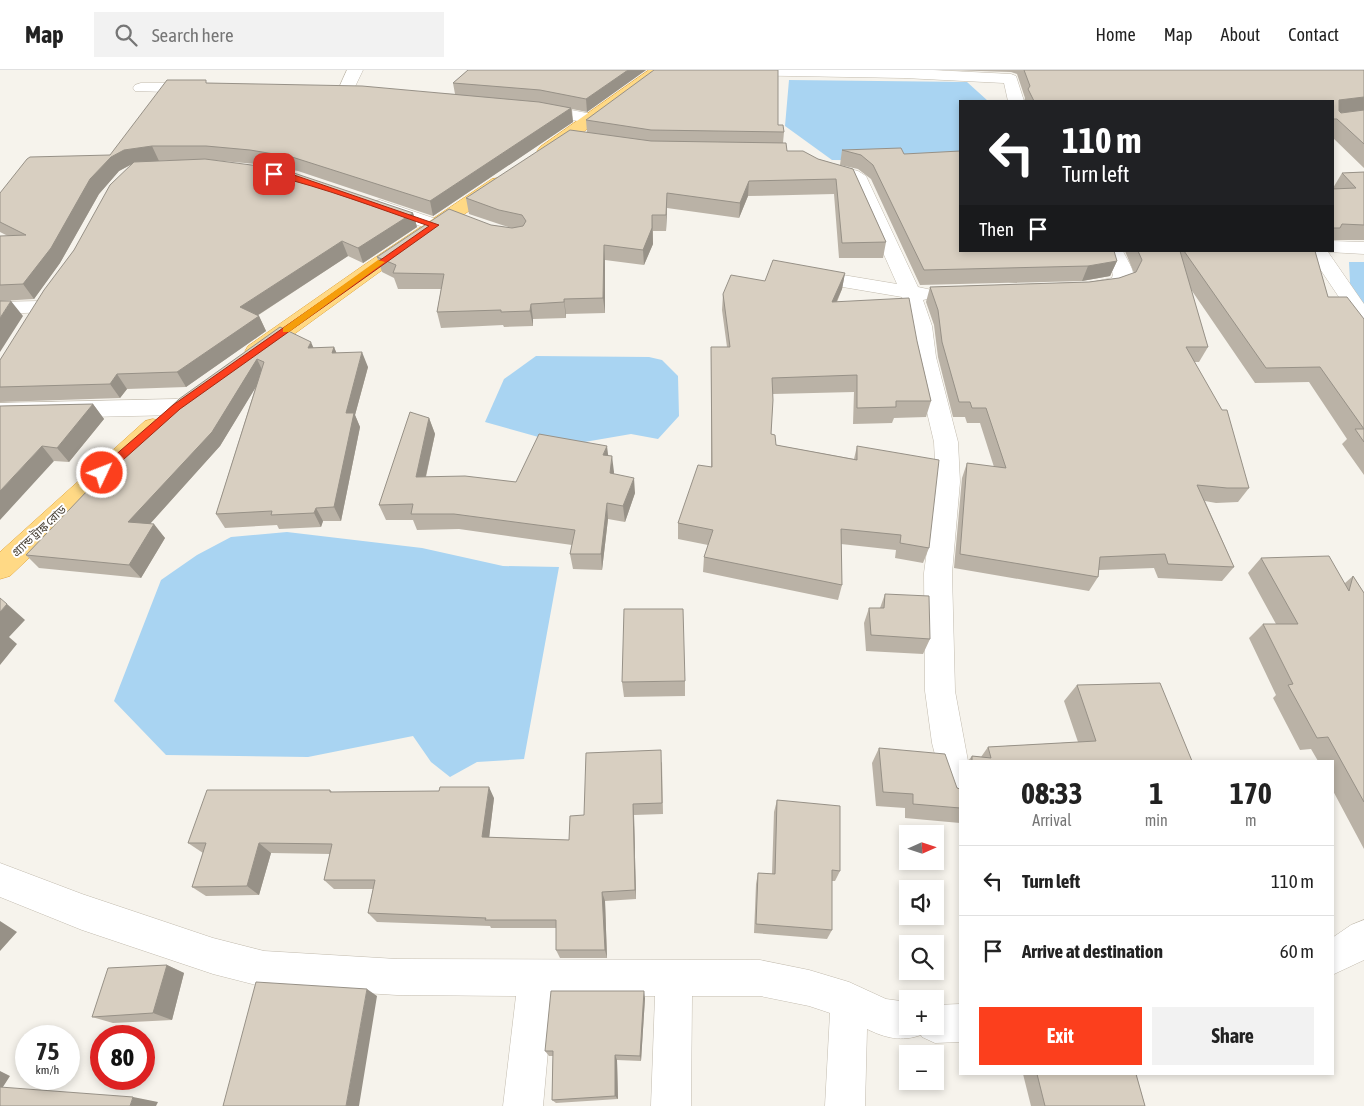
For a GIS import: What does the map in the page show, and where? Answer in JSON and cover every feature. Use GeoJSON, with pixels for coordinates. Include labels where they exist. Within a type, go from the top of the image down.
{"type":"FeatureCollection","features":[{"type":"Feature","properties":{"kind":"highway"},"geometry":{"type":"LineString","coordinates":[[240,362],[443,220],[524,166],[576,138],[592,119],[659,70]]}},
{"type":"Feature","properties":{"kind":"highway","name":"গ্র্যান্ড ট্রাঙ্ক রোড"},"geometry":{"type":"LineString","coordinates":[[0,568],[142,436],[185,402]]}},
{"type":"Feature","properties":{"kind":"street"},"geometry":{"type":"LineString","coordinates":[[327,89],[352,92],[356,70]]}},
{"type":"Feature","properties":{"kind":"street"},"geometry":{"type":"LineString","coordinates":[[734,70],[1012,74],[1016,100]]}},
{"type":"Feature","properties":{"kind":"street"},"geometry":{"type":"LineString","coordinates":[[141,88],[212,88]]}},
{"type":"Feature","properties":{"kind":"street"},"geometry":{"type":"LineString","coordinates":[[516,106],[592,119]]}},
{"type":"Feature","properties":{"kind":"street"},"geometry":{"type":"LineString","coordinates":[[805,157],[823,168],[852,175],[860,180],[911,293],[920,326],[925,358],[946,442],[948,482],[938,572],[940,691],[948,743],[959,786]]}},
{"type":"Feature","properties":{"kind":"street"},"geometry":{"type":"LineString","coordinates":[[363,200],[443,220],[473,223]]}},
{"type":"Feature","properties":{"kind":"street"},"geometry":{"type":"LineString","coordinates":[[1334,247],[1364,248]]}},
{"type":"Feature","properties":{"kind":"street"},"geometry":{"type":"LineString","coordinates":[[1074,289],[1112,285],[1121,281],[1123,274],[1113,252]]}},
{"type":"Feature","properties":{"kind":"street"},"geometry":{"type":"LineString","coordinates":[[1319,252],[1364,319]]}},
{"type":"Feature","properties":{"kind":"street"},"geometry":{"type":"LineString","coordinates":[[813,276],[911,293],[942,294]]}},
{"type":"Feature","properties":{"kind":"street"},"geometry":{"type":"LineString","coordinates":[[0,308],[41,308]]}},
{"type":"Feature","properties":{"kind":"street"},"geometry":{"type":"LineString","coordinates":[[0,411],[185,402]]}},
{"type":"Feature","properties":{"kind":"street"},"geometry":{"type":"LineString","coordinates":[[0,880],[82,912],[213,956],[264,969],[397,977],[536,979],[760,978],[809,988],[848,1001],[884,1018],[899,1020]]}},
{"type":"Feature","properties":{"kind":"street"},"geometry":{"type":"LineString","coordinates":[[1334,956],[1354,946],[1364,938]]}},
{"type":"Feature","properties":{"kind":"street"},"geometry":{"type":"LineString","coordinates":[[671,1106],[674,978]]}},
{"type":"Feature","properties":{"kind":"street"},"geometry":{"type":"LineString","coordinates":[[523,1106],[536,979]]}},
{"type":"Feature","properties":{"kind":"street"},"geometry":{"type":"LineString","coordinates":[[845,1106],[848,1001]]}},
{"type":"Feature","properties":{"kind":"street"},"geometry":{"type":"LineString","coordinates":[[944,1024],[959,1023]]}},
{"type":"Feature","properties":{"kind":"water"},"geometry":{"type":"Polygon","coordinates":[[[789,80],[967,82],[987,100],[959,100],[959,161],[832,160],[785,126],[789,80]]]}},
{"type":"Feature","properties":{"kind":"water"},"geometry":{"type":"Polygon","coordinates":[[[1349,262],[1364,262],[1364,320],[1351,302],[1349,262]]]}},
{"type":"Feature","properties":{"kind":"water"},"geometry":{"type":"Polygon","coordinates":[[[536,356],[649,357],[662,360],[678,376],[679,416],[658,439],[631,434],[567,445],[485,422],[504,379],[536,356]]]}},
{"type":"Feature","properties":{"kind":"water"},"geometry":{"type":"Polygon","coordinates":[[[287,532],[422,548],[503,566],[559,567],[524,759],[477,762],[450,777],[431,762],[413,736],[308,757],[166,755],[114,701],[161,580],[197,555],[231,537],[287,532]]]}},
{"type":"Feature","properties":{"kind":"building"},"geometry":{"type":"Polygon","coordinates":[[[468,70],[628,70],[586,99],[540,90],[453,83],[468,70]]]}},
{"type":"Feature","properties":{"kind":"building"},"geometry":{"type":"Polygon","coordinates":[[[654,70],[778,70],[778,125],[783,125],[784,132],[651,130],[586,120],[654,70]]]}},
{"type":"Feature","properties":{"kind":"building"},"geometry":{"type":"Polygon","coordinates":[[[1024,70],[1364,70],[1364,97],[1339,100],[1339,111],[1341,113],[1364,110],[1364,144],[1337,119],[1334,119],[1334,100],[1034,100],[1028,89],[1030,86],[1024,70]]]}},
{"type":"Feature","properties":{"kind":"building"},"geometry":{"type":"Polygon","coordinates":[[[167,80],[206,80],[206,83],[362,86],[539,102],[571,108],[430,201],[292,157],[250,150],[206,146],[152,146],[124,150],[111,157],[90,179],[51,248],[23,284],[0,285],[0,236],[26,235],[0,222],[0,193],[27,159],[30,157],[110,155],[167,80]]]}},
{"type":"Feature","properties":{"kind":"building"},"geometry":{"type":"Polygon","coordinates":[[[570,130],[651,141],[786,143],[787,151],[803,151],[818,159],[853,169],[886,242],[842,243],[836,179],[749,181],[740,203],[667,193],[666,215],[652,215],[652,228],[643,250],[604,245],[603,298],[564,299],[564,302],[531,304],[530,311],[437,312],[444,274],[393,273],[396,265],[377,257],[449,209],[491,225],[512,228],[523,226],[526,221],[522,215],[499,210],[466,198],[570,130]]]}},
{"type":"Feature","properties":{"kind":"building"},"geometry":{"type":"Polygon","coordinates":[[[901,148],[904,154],[959,151],[959,252],[1114,252],[1117,261],[1088,266],[924,270],[873,165],[861,155],[842,150],[901,148]]]}},
{"type":"Feature","properties":{"kind":"building"},"geometry":{"type":"Polygon","coordinates":[[[205,159],[282,169],[413,213],[358,248],[342,241],[240,307],[259,316],[177,372],[117,374],[110,384],[0,387],[0,360],[44,290],[74,250],[110,185],[134,162],[205,159]]]}},
{"type":"Feature","properties":{"kind":"building"},"geometry":{"type":"Polygon","coordinates":[[[1364,172],[1364,225],[1342,224],[1340,228],[1334,228],[1334,189],[1356,188],[1342,173],[1364,172]]]}},
{"type":"Feature","properties":{"kind":"building"},"geometry":{"type":"Polygon","coordinates":[[[1138,252],[1180,252],[1208,347],[1186,347],[1222,410],[1227,410],[1249,488],[1197,485],[1234,567],[1168,564],[1165,554],[1100,557],[1098,577],[960,554],[967,463],[1006,468],[986,408],[972,408],[970,402],[959,402],[942,342],[938,310],[930,287],[1089,282],[1119,278],[1136,272],[1142,260],[1138,252]]]}},
{"type":"Feature","properties":{"kind":"building"},"geometry":{"type":"Polygon","coordinates":[[[1185,252],[1315,252],[1328,297],[1347,297],[1364,319],[1364,429],[1320,367],[1266,368],[1185,252]]]}},
{"type":"Feature","properties":{"kind":"building"},"geometry":{"type":"Polygon","coordinates":[[[773,260],[845,273],[832,302],[909,298],[931,401],[896,401],[896,407],[857,408],[857,375],[772,378],[771,434],[775,435],[776,445],[857,460],[857,446],[939,460],[929,548],[900,543],[901,535],[841,529],[842,585],[704,557],[713,530],[678,523],[698,465],[712,467],[711,347],[730,347],[723,294],[731,275],[765,281],[773,260]]]}},
{"type":"Feature","properties":{"kind":"building"},"geometry":{"type":"Polygon","coordinates":[[[0,301],[11,301],[0,318],[0,301]]]}},
{"type":"Feature","properties":{"kind":"building"},"geometry":{"type":"Polygon","coordinates":[[[280,327],[311,342],[308,348],[334,347],[332,353],[362,352],[346,413],[354,413],[334,507],[316,508],[314,513],[271,515],[272,511],[216,514],[264,362],[257,359],[212,432],[128,522],[154,524],[129,565],[26,555],[130,446],[179,399],[280,327]]]}},
{"type":"Feature","properties":{"kind":"building"},"geometry":{"type":"Polygon","coordinates":[[[93,404],[57,448],[42,446],[0,491],[0,406],[93,404]]]}},
{"type":"Feature","properties":{"kind":"building"},"geometry":{"type":"Polygon","coordinates":[[[410,412],[429,418],[416,477],[465,476],[516,482],[539,434],[607,446],[603,455],[612,456],[610,473],[634,478],[623,506],[607,503],[601,554],[570,554],[575,530],[454,514],[411,514],[413,504],[379,505],[410,412]]]}},
{"type":"Feature","properties":{"kind":"building"},"geometry":{"type":"Polygon","coordinates":[[[1355,429],[1364,429],[1364,442],[1355,429]]]}},
{"type":"Feature","properties":{"kind":"building"},"geometry":{"type":"Polygon","coordinates":[[[1329,556],[1349,591],[1353,576],[1364,593],[1364,802],[1328,737],[1317,738],[1288,685],[1293,684],[1263,624],[1298,624],[1261,558],[1329,556]]]}},
{"type":"Feature","properties":{"kind":"building"},"geometry":{"type":"Polygon","coordinates":[[[885,594],[929,596],[930,639],[871,635],[869,608],[884,608],[885,594]]]}},
{"type":"Feature","properties":{"kind":"building"},"geometry":{"type":"Polygon","coordinates":[[[0,598],[7,604],[0,612],[0,598]]]}},
{"type":"Feature","properties":{"kind":"building"},"geometry":{"type":"Polygon","coordinates":[[[624,609],[683,609],[685,681],[622,682],[624,609]]]}},
{"type":"Feature","properties":{"kind":"building"},"geometry":{"type":"Polygon","coordinates":[[[1160,683],[1192,760],[972,760],[972,756],[991,758],[988,747],[1096,741],[1077,685],[1160,683]]]}},
{"type":"Feature","properties":{"kind":"building"},"geometry":{"type":"Polygon","coordinates":[[[879,748],[945,754],[957,788],[959,789],[959,808],[913,804],[913,794],[883,792],[879,748]]]}},
{"type":"Feature","properties":{"kind":"building"},"geometry":{"type":"Polygon","coordinates":[[[661,750],[662,803],[633,804],[635,890],[602,892],[605,950],[556,950],[556,920],[485,920],[486,918],[368,913],[375,880],[324,880],[332,844],[259,843],[247,886],[192,887],[206,843],[188,843],[207,790],[439,791],[440,787],[489,787],[482,837],[569,840],[570,816],[584,815],[586,753],[661,750]]]}},
{"type":"Feature","properties":{"kind":"building"},"geometry":{"type":"Polygon","coordinates":[[[777,800],[840,806],[840,871],[832,870],[832,930],[756,924],[758,873],[775,874],[777,800]]]}},
{"type":"Feature","properties":{"kind":"building"},"geometry":{"type":"Polygon","coordinates":[[[167,965],[153,1013],[92,1017],[108,968],[167,965]]]}},
{"type":"Feature","properties":{"kind":"building"},"geometry":{"type":"Polygon","coordinates":[[[256,982],[367,989],[346,1106],[223,1106],[256,982]]]}},
{"type":"Feature","properties":{"kind":"building"},"geometry":{"type":"Polygon","coordinates":[[[551,991],[644,991],[640,1056],[615,1055],[615,1096],[552,1100],[553,1051],[545,1051],[551,991]]]}},
{"type":"Feature","properties":{"kind":"building"},"geometry":{"type":"Polygon","coordinates":[[[1037,1075],[1136,1075],[1145,1106],[1045,1106],[1037,1075]]]}},
{"type":"Feature","properties":{"kind":"building"},"geometry":{"type":"Polygon","coordinates":[[[0,1087],[15,1088],[15,1090],[133,1097],[130,1106],[0,1106],[0,1087]]]}},
{"type":"Feature","properties":{"kind":"slow traffic"},"geometry":{"type":"LineString","coordinates":[[286,330],[381,262]]}},
{"type":"Feature","properties":{"kind":"route"},"geometry":{"type":"LineString","coordinates":[[102,473],[177,407],[435,225],[291,177],[274,174]]}}]}
